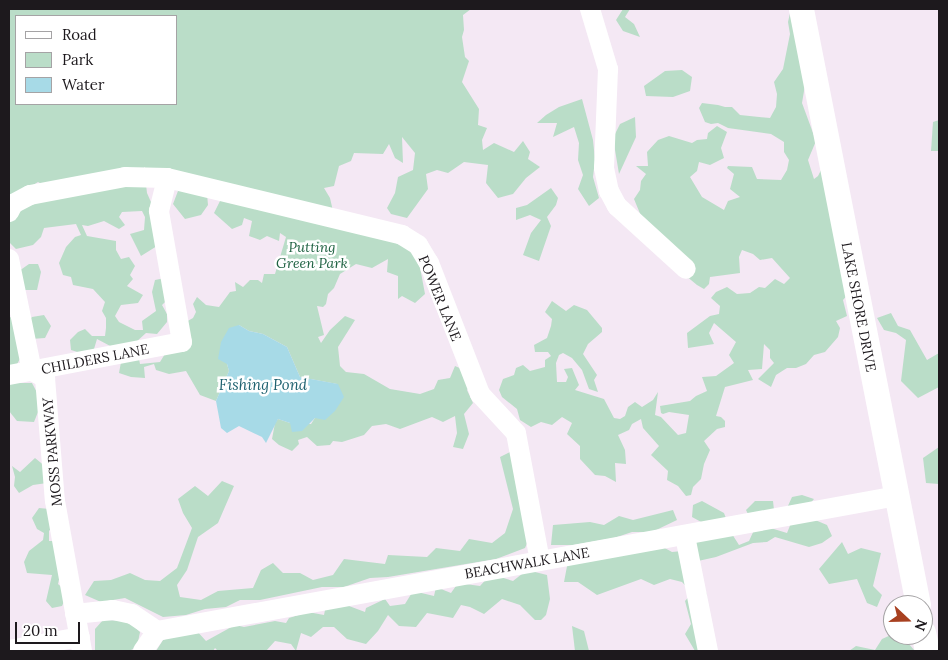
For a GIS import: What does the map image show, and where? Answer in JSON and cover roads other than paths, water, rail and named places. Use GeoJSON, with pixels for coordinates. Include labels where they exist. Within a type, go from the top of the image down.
{"type":"FeatureCollection","features":[{"type":"Feature","properties":{"kind":"street"},"geometry":{"type":"LineString","coordinates":[[590,9],[608,69],[604,168],[609,191],[617,206],[686,269]]}},
{"type":"Feature","properties":{"kind":"street","name":"LAKE SHORE DRIVE"},"geometry":{"type":"LineString","coordinates":[[800,9],[916,595]]}},
{"type":"Feature","properties":{"kind":"street","name":"POWER LANE"},"geometry":{"type":"LineString","coordinates":[[9,212],[13,204],[30,195],[125,177],[167,178],[402,235],[418,245],[429,263],[480,394],[516,433],[540,561]]}},
{"type":"Feature","properties":{"kind":"street","name":"CHILDERS LANE"},"geometry":{"type":"LineString","coordinates":[[9,374],[182,342],[159,212],[167,178]]}},
{"type":"Feature","properties":{"kind":"street","name":"MOSS PARKWAY"},"geometry":{"type":"LineString","coordinates":[[9,260],[32,371],[45,378],[55,500],[81,644]]}},
{"type":"Feature","properties":{"kind":"street","name":"BEACHWALK LANE"},"geometry":{"type":"LineString","coordinates":[[157,631],[898,496]]}},
{"type":"Feature","properties":{"kind":"street"},"geometry":{"type":"LineString","coordinates":[[685,536],[708,651]]}},
{"type":"Feature","properties":{"kind":"street"},"geometry":{"type":"LineString","coordinates":[[75,614],[113,610],[132,614],[157,631],[143,651]]}},
{"type":"Feature","properties":{"kind":"street"},"geometry":{"type":"LineString","coordinates":[[9,650],[81,644]]}},
{"type":"Feature","properties":{"kind":"water","name":"Fishing Pond"},"geometry":{"type":"Polygon","coordinates":[[[239,325],[249,331],[263,334],[287,347],[300,377],[338,384],[344,397],[335,411],[325,420],[315,418],[302,431],[292,432],[290,423],[278,419],[266,443],[262,437],[239,426],[227,433],[221,428],[216,401],[229,371],[227,364],[218,359],[221,342],[229,328],[239,325]]]}},
{"type":"Feature","properties":{"kind":"park label","name":"Putting Green Park"},"geometry":{"type":"Point","coordinates":[312,256]}}]}
